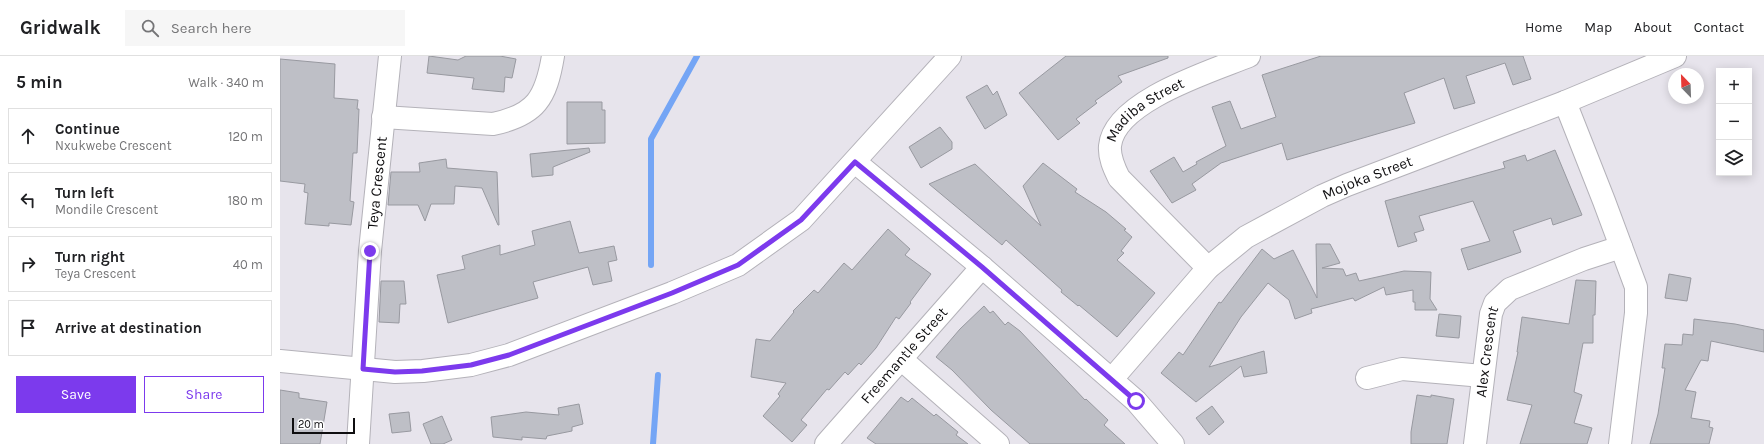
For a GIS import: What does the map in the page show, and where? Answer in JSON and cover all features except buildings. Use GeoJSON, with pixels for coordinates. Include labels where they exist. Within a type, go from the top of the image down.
{"type":"FeatureCollection","features":[{"type":"Feature","properties":{"kind":"street","name":"Teya Crescent"},"geometry":{"type":"LineString","coordinates":[[358,444],[370,251],[390,56]]}},
{"type":"Feature","properties":{"kind":"street","name":"Teya Crescent"},"geometry":{"type":"LineString","coordinates":[[383,117],[493,124],[509,121],[521,116],[534,106],[542,95],[549,77],[553,56]]}},
{"type":"Feature","properties":{"kind":"street"},"geometry":{"type":"LineString","coordinates":[[280,361],[395,372],[422,371],[471,365],[509,355],[672,293],[738,265],[801,220],[950,56]]}},
{"type":"Feature","properties":{"kind":"street","name":"Madiba Street"},"geometry":{"type":"LineString","coordinates":[[1208,268],[1119,178],[1113,166],[1110,145],[1114,132],[1122,119],[1155,95],[1249,56]]}},
{"type":"Feature","properties":{"kind":"street","name":"Mojoka Street"},"geometry":{"type":"LineString","coordinates":[[1112,379],[1208,268],[1246,237],[1322,196],[1565,102],[1675,56]]}},
{"type":"Feature","properties":{"kind":"street"},"geometry":{"type":"LineString","coordinates":[[1565,102],[1636,287],[1636,313],[1620,444]]}},
{"type":"Feature","properties":{"kind":"street"},"geometry":{"type":"LineString","coordinates":[[855,162],[982,267],[1112,379],[1136,401],[1173,444]]}},
{"type":"Feature","properties":{"kind":"street","name":"Alex Crescent"},"geometry":{"type":"LineString","coordinates":[[1475,444],[1491,314],[1501,296],[1510,288],[1584,259],[1621,247]]}},
{"type":"Feature","properties":{"kind":"street","name":"Freemantle Street"},"geometry":{"type":"LineString","coordinates":[[829,443],[982,267]]}},
{"type":"Feature","properties":{"kind":"street"},"geometry":{"type":"LineString","coordinates":[[901,359],[998,444]]}},
{"type":"Feature","properties":{"kind":"street"},"geometry":{"type":"LineString","coordinates":[[1367,378],[1402,370],[1483,376]]}},
{"type":"Feature","properties":{"kind":"waterway"},"geometry":{"type":"LineString","coordinates":[[651,265],[651,139],[697,56]]}},
{"type":"Feature","properties":{"kind":"waterway"},"geometry":{"type":"LineString","coordinates":[[653,444],[658,375]]}},
{"type":"Feature","properties":{"kind":"route"},"geometry":{"type":"LineString","coordinates":[[370,251],[363,369],[395,372],[422,371],[471,365],[509,355],[672,293],[738,265],[801,220],[855,162],[982,267],[1136,401]]}}]}
